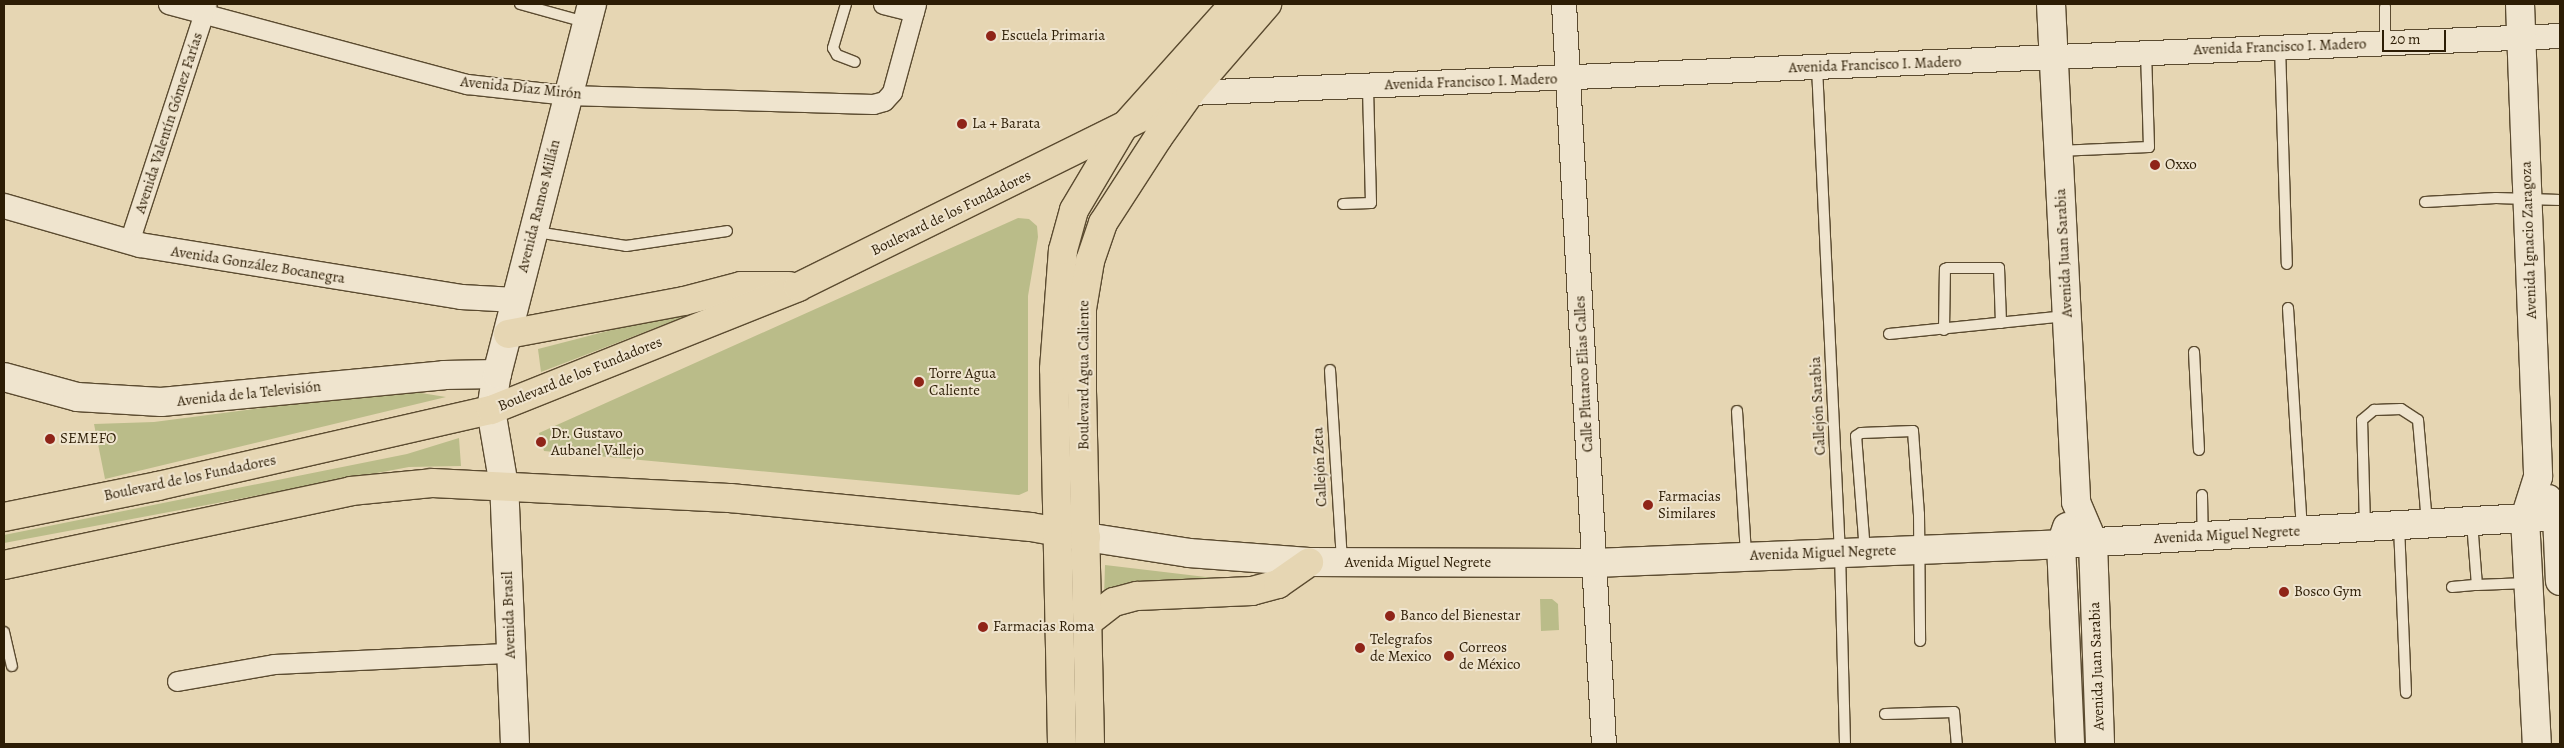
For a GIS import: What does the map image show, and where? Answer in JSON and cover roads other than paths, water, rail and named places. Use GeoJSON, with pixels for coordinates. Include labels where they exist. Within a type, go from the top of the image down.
{"type":"FeatureCollection","features":[{"type":"Feature","properties":{"kind":"main road","name":"Boulevard Agua Caliente"},"geometry":{"type":"LineString","coordinates":[[1062,744],[1054,370],[1062,250],[1074,210],[1122,129],[1234,4]]}},
{"type":"Feature","properties":{"kind":"main road","name":"Boulevard Agua Caliente"},"geometry":{"type":"LineString","coordinates":[[1090,744],[1082,309],[1090,261],[1103,223],[1124,186],[1190,93],[1267,4]]}},
{"type":"Feature","properties":{"kind":"main road","name":"Avenida Juan Sarabia"},"geometry":{"type":"LineString","coordinates":[[2051,4],[2076,502],[2093,542],[2100,744]]}},
{"type":"Feature","properties":{"kind":"main road","name":"Avenida Ignacio Zaragoza"},"geometry":{"type":"LineString","coordinates":[[2520,4],[2538,477],[2525,518],[2537,744]]}},
{"type":"Feature","properties":{"kind":"main road","name":"Avenida Ramos Millán"},"geometry":{"type":"LineString","coordinates":[[491,410],[497,374],[589,13]]}},
{"type":"Feature","properties":{"kind":"main road","name":"Boulevard de los Fundadores"},"geometry":{"type":"LineString","coordinates":[[4,517],[158,486],[491,410],[798,287],[1122,129],[1190,93]]}},
{"type":"Feature","properties":{"kind":"main road"},"geometry":{"type":"LineString","coordinates":[[508,334],[684,301],[741,286],[772,284],[798,287]]}},
{"type":"Feature","properties":{"kind":"main road","name":"Avenida de la Televisión"},"geometry":{"type":"LineString","coordinates":[[4,377],[77,397],[161,402],[444,375],[497,374]]}},
{"type":"Feature","properties":{"kind":"main road","name":"Avenida Brasil"},"geometry":{"type":"LineString","coordinates":[[491,410],[504,486],[515,744]]}},
{"type":"Feature","properties":{"kind":"main road","name":"Avenida Ignacio Zaragoza"},"geometry":{"type":"LineString","coordinates":[[2538,477],[2559,516],[2560,581]]}},
{"type":"Feature","properties":{"kind":"main road"},"geometry":{"type":"LineString","coordinates":[[4,565],[351,491],[432,483],[730,498],[1056,532],[1086,537]]}},
{"type":"Feature","properties":{"kind":"main road","name":"Avenida Juan Sarabia"},"geometry":{"type":"LineString","coordinates":[[2070,744],[2062,544],[2076,502]]}},
{"type":"Feature","properties":{"kind":"main road","name":"Avenida Miguel Negrete"},"geometry":{"type":"LineString","coordinates":[[1086,537],[1189,553],[1309,562],[1594,563],[2062,544],[2559,516]]}},
{"type":"Feature","properties":{"kind":"main road"},"geometry":{"type":"LineString","coordinates":[[1088,622],[1114,602],[1137,596],[1252,590],[1278,584],[1309,562]]}},
{"type":"Feature","properties":{"kind":"street","name":"Avenida Díaz Mirón"},"geometry":{"type":"LineString","coordinates":[[168,4],[206,9],[466,84],[567,95],[873,104],[884,101],[892,92],[915,8]]}},
{"type":"Feature","properties":{"kind":"street"},"geometry":{"type":"LineString","coordinates":[[883,4],[915,8]]}},
{"type":"Feature","properties":{"kind":"street","name":"Calle Plutarco Elias Calles"},"geometry":{"type":"LineString","coordinates":[[1564,4],[1604,744]]}},
{"type":"Feature","properties":{"kind":"street","name":"Avenida Valentín Gómez Farías"},"geometry":{"type":"LineString","coordinates":[[129,242],[206,9]]}},
{"type":"Feature","properties":{"kind":"street","name":"Avenida Francisco I. Madero"},"geometry":{"type":"LineString","coordinates":[[1190,93],[2560,36]]}},
{"type":"Feature","properties":{"kind":"street","name":"Avenida González Bocanegra"},"geometry":{"type":"LineString","coordinates":[[4,206],[129,242],[404,288],[516,300]]}},
{"type":"Feature","properties":{"kind":"street"},"geometry":{"type":"LineString","coordinates":[[177,681],[274,664],[511,653]]}},
{"type":"Feature","properties":{"kind":"lane"},"geometry":{"type":"LineString","coordinates":[[520,4],[589,13]]}},
{"type":"Feature","properties":{"kind":"lane"},"geometry":{"type":"LineString","coordinates":[[846,4],[832,48],[837,55],[856,62]]}},
{"type":"Feature","properties":{"kind":"lane"},"geometry":{"type":"LineString","coordinates":[[2385,7],[2385,43]]}},
{"type":"Feature","properties":{"kind":"lane"},"geometry":{"type":"LineString","coordinates":[[2280,47],[2287,264]]}},
{"type":"Feature","properties":{"kind":"lane"},"geometry":{"type":"LineString","coordinates":[[2058,151],[2149,147],[2146,53]]}},
{"type":"Feature","properties":{"kind":"lane","name":"Callejón Sarabia"},"geometry":{"type":"LineString","coordinates":[[1817,67],[1853,552],[1845,744]]}},
{"type":"Feature","properties":{"kind":"lane"},"geometry":{"type":"LineString","coordinates":[[1343,204],[1371,203],[1368,86]]}},
{"type":"Feature","properties":{"kind":"lane"},"geometry":{"type":"LineString","coordinates":[[2425,202],[2560,200]]}},
{"type":"Feature","properties":{"kind":"lane"},"geometry":{"type":"LineString","coordinates":[[533,231],[626,246],[727,231]]}},
{"type":"Feature","properties":{"kind":"lane"},"geometry":{"type":"LineString","coordinates":[[1944,330],[1945,269],[1948,268],[1999,268],[2001,324]]}},
{"type":"Feature","properties":{"kind":"lane"},"geometry":{"type":"LineString","coordinates":[[2288,308],[2302,530]]}},
{"type":"Feature","properties":{"kind":"lane"},"geometry":{"type":"LineString","coordinates":[[1889,334],[1944,330],[2067,316]]}},
{"type":"Feature","properties":{"kind":"lane"},"geometry":{"type":"LineString","coordinates":[[2194,352],[2199,450]]}},
{"type":"Feature","properties":{"kind":"lane","name":"Callejón Zeta"},"geometry":{"type":"LineString","coordinates":[[1330,370],[1342,563]]}},
{"type":"Feature","properties":{"kind":"lane"},"geometry":{"type":"LineString","coordinates":[[2364,527],[2362,420],[2374,410],[2401,409],[2418,420],[2427,523]]}},
{"type":"Feature","properties":{"kind":"lane"},"geometry":{"type":"LineString","coordinates":[[1737,411],[1746,556]]}},
{"type":"Feature","properties":{"kind":"lane"},"geometry":{"type":"LineString","coordinates":[[1853,552],[1856,436],[1861,433],[1913,431],[1919,549],[1920,641]]}},
{"type":"Feature","properties":{"kind":"lane"},"geometry":{"type":"LineString","coordinates":[[2202,495],[2203,536]]}},
{"type":"Feature","properties":{"kind":"lane"},"geometry":{"type":"LineString","coordinates":[[2472,520],[2477,585]]}},
{"type":"Feature","properties":{"kind":"lane"},"geometry":{"type":"LineString","coordinates":[[2399,525],[2406,693]]}},
{"type":"Feature","properties":{"kind":"lane"},"geometry":{"type":"LineString","coordinates":[[2452,587],[2528,583]]}},
{"type":"Feature","properties":{"kind":"lane"},"geometry":{"type":"LineString","coordinates":[[4,632],[12,666]]}},
{"type":"Feature","properties":{"kind":"lane"},"geometry":{"type":"LineString","coordinates":[[1885,714],[1954,712],[1958,744]]}},
{"type":"Feature","properties":{"kind":"place","name":"Escuela Primaria"},"geometry":{"type":"Point","coordinates":[991,36]}},
{"type":"Feature","properties":{"kind":"place","name":"La + Barata"},"geometry":{"type":"Point","coordinates":[962,124]}},
{"type":"Feature","properties":{"kind":"place","name":"Oxxo"},"geometry":{"type":"Point","coordinates":[2155,165]}},
{"type":"Feature","properties":{"kind":"place","name":"Torre Agua Caliente"},"geometry":{"type":"Point","coordinates":[919,382]}},
{"type":"Feature","properties":{"kind":"place","name":"SEMEFO"},"geometry":{"type":"Point","coordinates":[50,439]}},
{"type":"Feature","properties":{"kind":"place","name":"Dr. Gustavo Aubanel Vallejo"},"geometry":{"type":"Point","coordinates":[541,442]}},
{"type":"Feature","properties":{"kind":"place","name":"Farmacias Similares"},"geometry":{"type":"Point","coordinates":[1648,505]}},
{"type":"Feature","properties":{"kind":"place","name":"Bosco Gym"},"geometry":{"type":"Point","coordinates":[2284,592]}},
{"type":"Feature","properties":{"kind":"place","name":"Banco del Bienestar"},"geometry":{"type":"Point","coordinates":[1390,616]}},
{"type":"Feature","properties":{"kind":"place","name":"Farmacias Roma"},"geometry":{"type":"Point","coordinates":[983,627]}},
{"type":"Feature","properties":{"kind":"place","name":"Telegrafos de Mexico"},"geometry":{"type":"Point","coordinates":[1360,648]}},
{"type":"Feature","properties":{"kind":"place","name":"Correos de México"},"geometry":{"type":"Point","coordinates":[1449,656]}}]}
